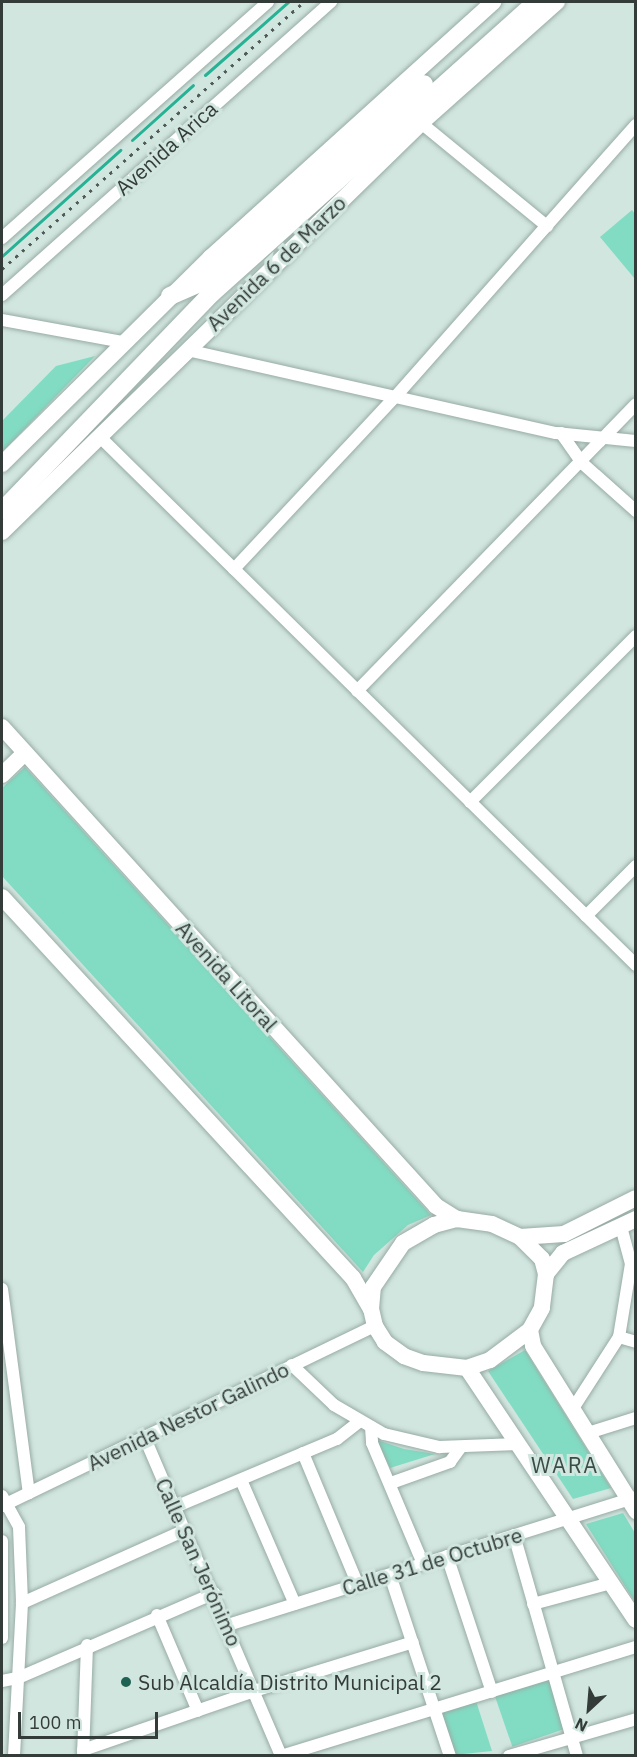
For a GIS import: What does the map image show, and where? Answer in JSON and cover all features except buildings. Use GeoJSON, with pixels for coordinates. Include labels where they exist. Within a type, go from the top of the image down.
{"type":"FeatureCollection","features":[{"type":"Feature","properties":{"kind":"highway","name":"Avenida 6 de Marzo"},"geometry":{"type":"LineString","coordinates":[[2,495],[209,279],[518,2]]}},
{"type":"Feature","properties":{"kind":"highway","name":"Avenida 6 de Marzo"},"geometry":{"type":"LineString","coordinates":[[2,511],[212,293],[536,2]]}},
{"type":"Feature","properties":{"kind":"highway"},"geometry":{"type":"LineString","coordinates":[[170,296],[209,279]]}},
{"type":"Feature","properties":{"kind":"main road"},"geometry":{"type":"LineString","coordinates":[[2,464],[170,296],[493,2]]}},
{"type":"Feature","properties":{"kind":"main road","name":"Avenida 6 de Marzo"},"geometry":{"type":"LineString","coordinates":[[2,532],[421,123],[558,2]]}},
{"type":"Feature","properties":{"kind":"main road","name":"Avenida Litoral"},"geometry":{"type":"LineString","coordinates":[[2,727],[436,1206],[457,1220]]}},
{"type":"Feature","properties":{"kind":"main road"},"geometry":{"type":"LineString","coordinates":[[2,775],[26,753]]}},
{"type":"Feature","properties":{"kind":"main road"},"geometry":{"type":"LineString","coordinates":[[2,897],[353,1278],[385,1342],[404,1356],[423,1363],[467,1368],[490,1360],[530,1330],[542,1308],[546,1274],[542,1259],[520,1237],[492,1224],[457,1220],[434,1225],[403,1244],[373,1287],[371,1310]]}},
{"type":"Feature","properties":{"kind":"main road"},"geometry":{"type":"LineString","coordinates":[[520,1237],[550,1238],[636,1198]]}},
{"type":"Feature","properties":{"kind":"main road"},"geometry":{"type":"LineString","coordinates":[[546,1274],[563,1253],[628,1223]]}},
{"type":"Feature","properties":{"kind":"main road"},"geometry":{"type":"LineString","coordinates":[[530,1330],[533,1346],[633,1502]]}},
{"type":"Feature","properties":{"kind":"main road"},"geometry":{"type":"LineString","coordinates":[[467,1368],[636,1620]]}},
{"type":"Feature","properties":{"kind":"street","name":"Avenida Arica"},"geometry":{"type":"LineString","coordinates":[[2,238],[268,2]]}},
{"type":"Feature","properties":{"kind":"street","name":"Avenida Arica"},"geometry":{"type":"LineString","coordinates":[[2,295],[331,2]]}},
{"type":"Feature","properties":{"kind":"street"},"geometry":{"type":"LineString","coordinates":[[421,123],[547,226]]}},
{"type":"Feature","properties":{"kind":"street"},"geometry":{"type":"LineString","coordinates":[[234,569],[396,396],[636,125]]}},
{"type":"Feature","properties":{"kind":"street"},"geometry":{"type":"LineString","coordinates":[[2,320],[123,342]]}},
{"type":"Feature","properties":{"kind":"street"},"geometry":{"type":"LineString","coordinates":[[187,350],[561,434],[636,441]]}},
{"type":"Feature","properties":{"kind":"street"},"geometry":{"type":"LineString","coordinates":[[357,691],[581,462],[601,437],[636,404]]}},
{"type":"Feature","properties":{"kind":"street"},"geometry":{"type":"LineString","coordinates":[[561,434],[581,462],[636,511]]}},
{"type":"Feature","properties":{"kind":"street"},"geometry":{"type":"LineString","coordinates":[[99,436],[636,965]]}},
{"type":"Feature","properties":{"kind":"street"},"geometry":{"type":"LineString","coordinates":[[470,802],[636,636]]}},
{"type":"Feature","properties":{"kind":"street"},"geometry":{"type":"LineString","coordinates":[[586,916],[636,866]]}},
{"type":"Feature","properties":{"kind":"street"},"geometry":{"type":"LineString","coordinates":[[572,1410],[619,1337],[631,1299],[628,1223]]}},
{"type":"Feature","properties":{"kind":"street"},"geometry":{"type":"LineString","coordinates":[[2,1289],[29,1493]]}},
{"type":"Feature","properties":{"kind":"street","name":"Avenida Nestor Galindo"},"geometry":{"type":"LineString","coordinates":[[4,1502],[29,1493],[375,1326]]}},
{"type":"Feature","properties":{"kind":"street"},"geometry":{"type":"LineString","coordinates":[[619,1337],[636,1342]]}},
{"type":"Feature","properties":{"kind":"street"},"geometry":{"type":"LineString","coordinates":[[292,1365],[334,1405],[365,1424],[422,1445],[460,1448],[518,1444]]}},
{"type":"Feature","properties":{"kind":"street"},"geometry":{"type":"LineString","coordinates":[[588,1433],[636,1418]]}},
{"type":"Feature","properties":{"kind":"street"},"geometry":{"type":"LineString","coordinates":[[175,1507],[337,1439],[365,1424]]}},
{"type":"Feature","properties":{"kind":"street"},"geometry":{"type":"LineString","coordinates":[[365,1424],[423,1564]]}},
{"type":"Feature","properties":{"kind":"street","name":"Calle San Jerónimo"},"geometry":{"type":"LineString","coordinates":[[144,1436],[228,1625],[281,1755]]}},
{"type":"Feature","properties":{"kind":"street"},"geometry":{"type":"LineString","coordinates":[[391,1483],[450,1462],[460,1448]]}},
{"type":"Feature","properties":{"kind":"street"},"geometry":{"type":"LineString","coordinates":[[303,1453],[358,1584]]}},
{"type":"Feature","properties":{"kind":"street"},"geometry":{"type":"LineString","coordinates":[[241,1480],[295,1604]]}},
{"type":"Feature","properties":{"kind":"street"},"geometry":{"type":"LineString","coordinates":[[4,1502],[19,1527],[22,1603],[14,1755]]}},
{"type":"Feature","properties":{"kind":"street","name":"Calle 31 de Octubre"},"geometry":{"type":"LineString","coordinates":[[228,1625],[513,1535],[633,1502]]}},
{"type":"Feature","properties":{"kind":"street"},"geometry":{"type":"LineString","coordinates":[[22,1603],[185,1530]]}},
{"type":"Feature","properties":{"kind":"street"},"geometry":{"type":"LineString","coordinates":[[513,1535],[577,1755]]}},
{"type":"Feature","properties":{"kind":"street"},"geometry":{"type":"LineString","coordinates":[[2,1541],[2,1638]]}},
{"type":"Feature","properties":{"kind":"street"},"geometry":{"type":"LineString","coordinates":[[447,1556],[492,1692]]}},
{"type":"Feature","properties":{"kind":"street"},"geometry":{"type":"LineString","coordinates":[[390,1575],[450,1755]]}},
{"type":"Feature","properties":{"kind":"street"},"geometry":{"type":"LineString","coordinates":[[533,1604],[611,1584]]}},
{"type":"Feature","properties":{"kind":"street"},"geometry":{"type":"LineString","coordinates":[[2,1681],[18,1678],[87,1645],[214,1593]]}},
{"type":"Feature","properties":{"kind":"street"},"geometry":{"type":"LineString","coordinates":[[157,1615],[198,1711]]}},
{"type":"Feature","properties":{"kind":"street"},"geometry":{"type":"LineString","coordinates":[[87,1645],[83,1753],[254,1691],[413,1642]]}},
{"type":"Feature","properties":{"kind":"street"},"geometry":{"type":"LineString","coordinates":[[281,1755],[636,1647]]}},
{"type":"Feature","properties":{"kind":"street"},"geometry":{"type":"LineString","coordinates":[[511,1755],[636,1719]]}},
{"type":"Feature","properties":{"kind":"green space"},"geometry":{"type":"Polygon","coordinates":[[[632,210],[635,214],[635,279],[600,237],[632,210]]]}},
{"type":"Feature","properties":{"kind":"green space"},"geometry":{"type":"Polygon","coordinates":[[[95,356],[3,451],[2,421],[56,366],[95,356]]]}},
{"type":"Feature","properties":{"kind":"green space"},"geometry":{"type":"Polygon","coordinates":[[[25,767],[431,1215],[408,1225],[374,1255],[363,1272],[2,876],[2,788],[25,767]]]}},
{"type":"Feature","properties":{"kind":"green space"},"geometry":{"type":"Polygon","coordinates":[[[525,1350],[611,1488],[573,1499],[488,1371],[525,1350]]]}},
{"type":"Feature","properties":{"kind":"green space"},"geometry":{"type":"Polygon","coordinates":[[[374,1439],[404,1449],[435,1454],[390,1468],[374,1439]]]}},
{"type":"Feature","properties":{"kind":"green space"},"geometry":{"type":"Polygon","coordinates":[[[623,1513],[635,1533],[635,1602],[586,1524],[623,1513]]]}},
{"type":"Feature","properties":{"kind":"green space"},"geometry":{"type":"Polygon","coordinates":[[[549,1675],[567,1728],[512,1747],[494,1694],[549,1675]]]}},
{"type":"Feature","properties":{"kind":"green space"},"geometry":{"type":"Polygon","coordinates":[[[476,1701],[492,1751],[454,1755],[440,1712],[476,1701]]]}},
{"type":"Feature","properties":{"kind":"waterway"},"geometry":{"type":"LineString","coordinates":[[205,75],[288,2]]}},
{"type":"Feature","properties":{"kind":"waterway"},"geometry":{"type":"LineString","coordinates":[[132,140],[193,85]]}},
{"type":"Feature","properties":{"kind":"waterway"},"geometry":{"type":"LineString","coordinates":[[2,256],[120,150]]}},
{"type":"Feature","properties":{"kind":"railway"},"geometry":{"type":"LineString","coordinates":[[2,269],[304,2]]}},
{"type":"Feature","properties":{"kind":"place","name":"Sub Alcaldía Distrito Municipal 2"},"geometry":{"type":"Point","coordinates":[126,1682]}},
{"type":"Feature","properties":{"kind":"district","name":"WARA"},"geometry":{"type":"Point","coordinates":[565,1465]}}]}
